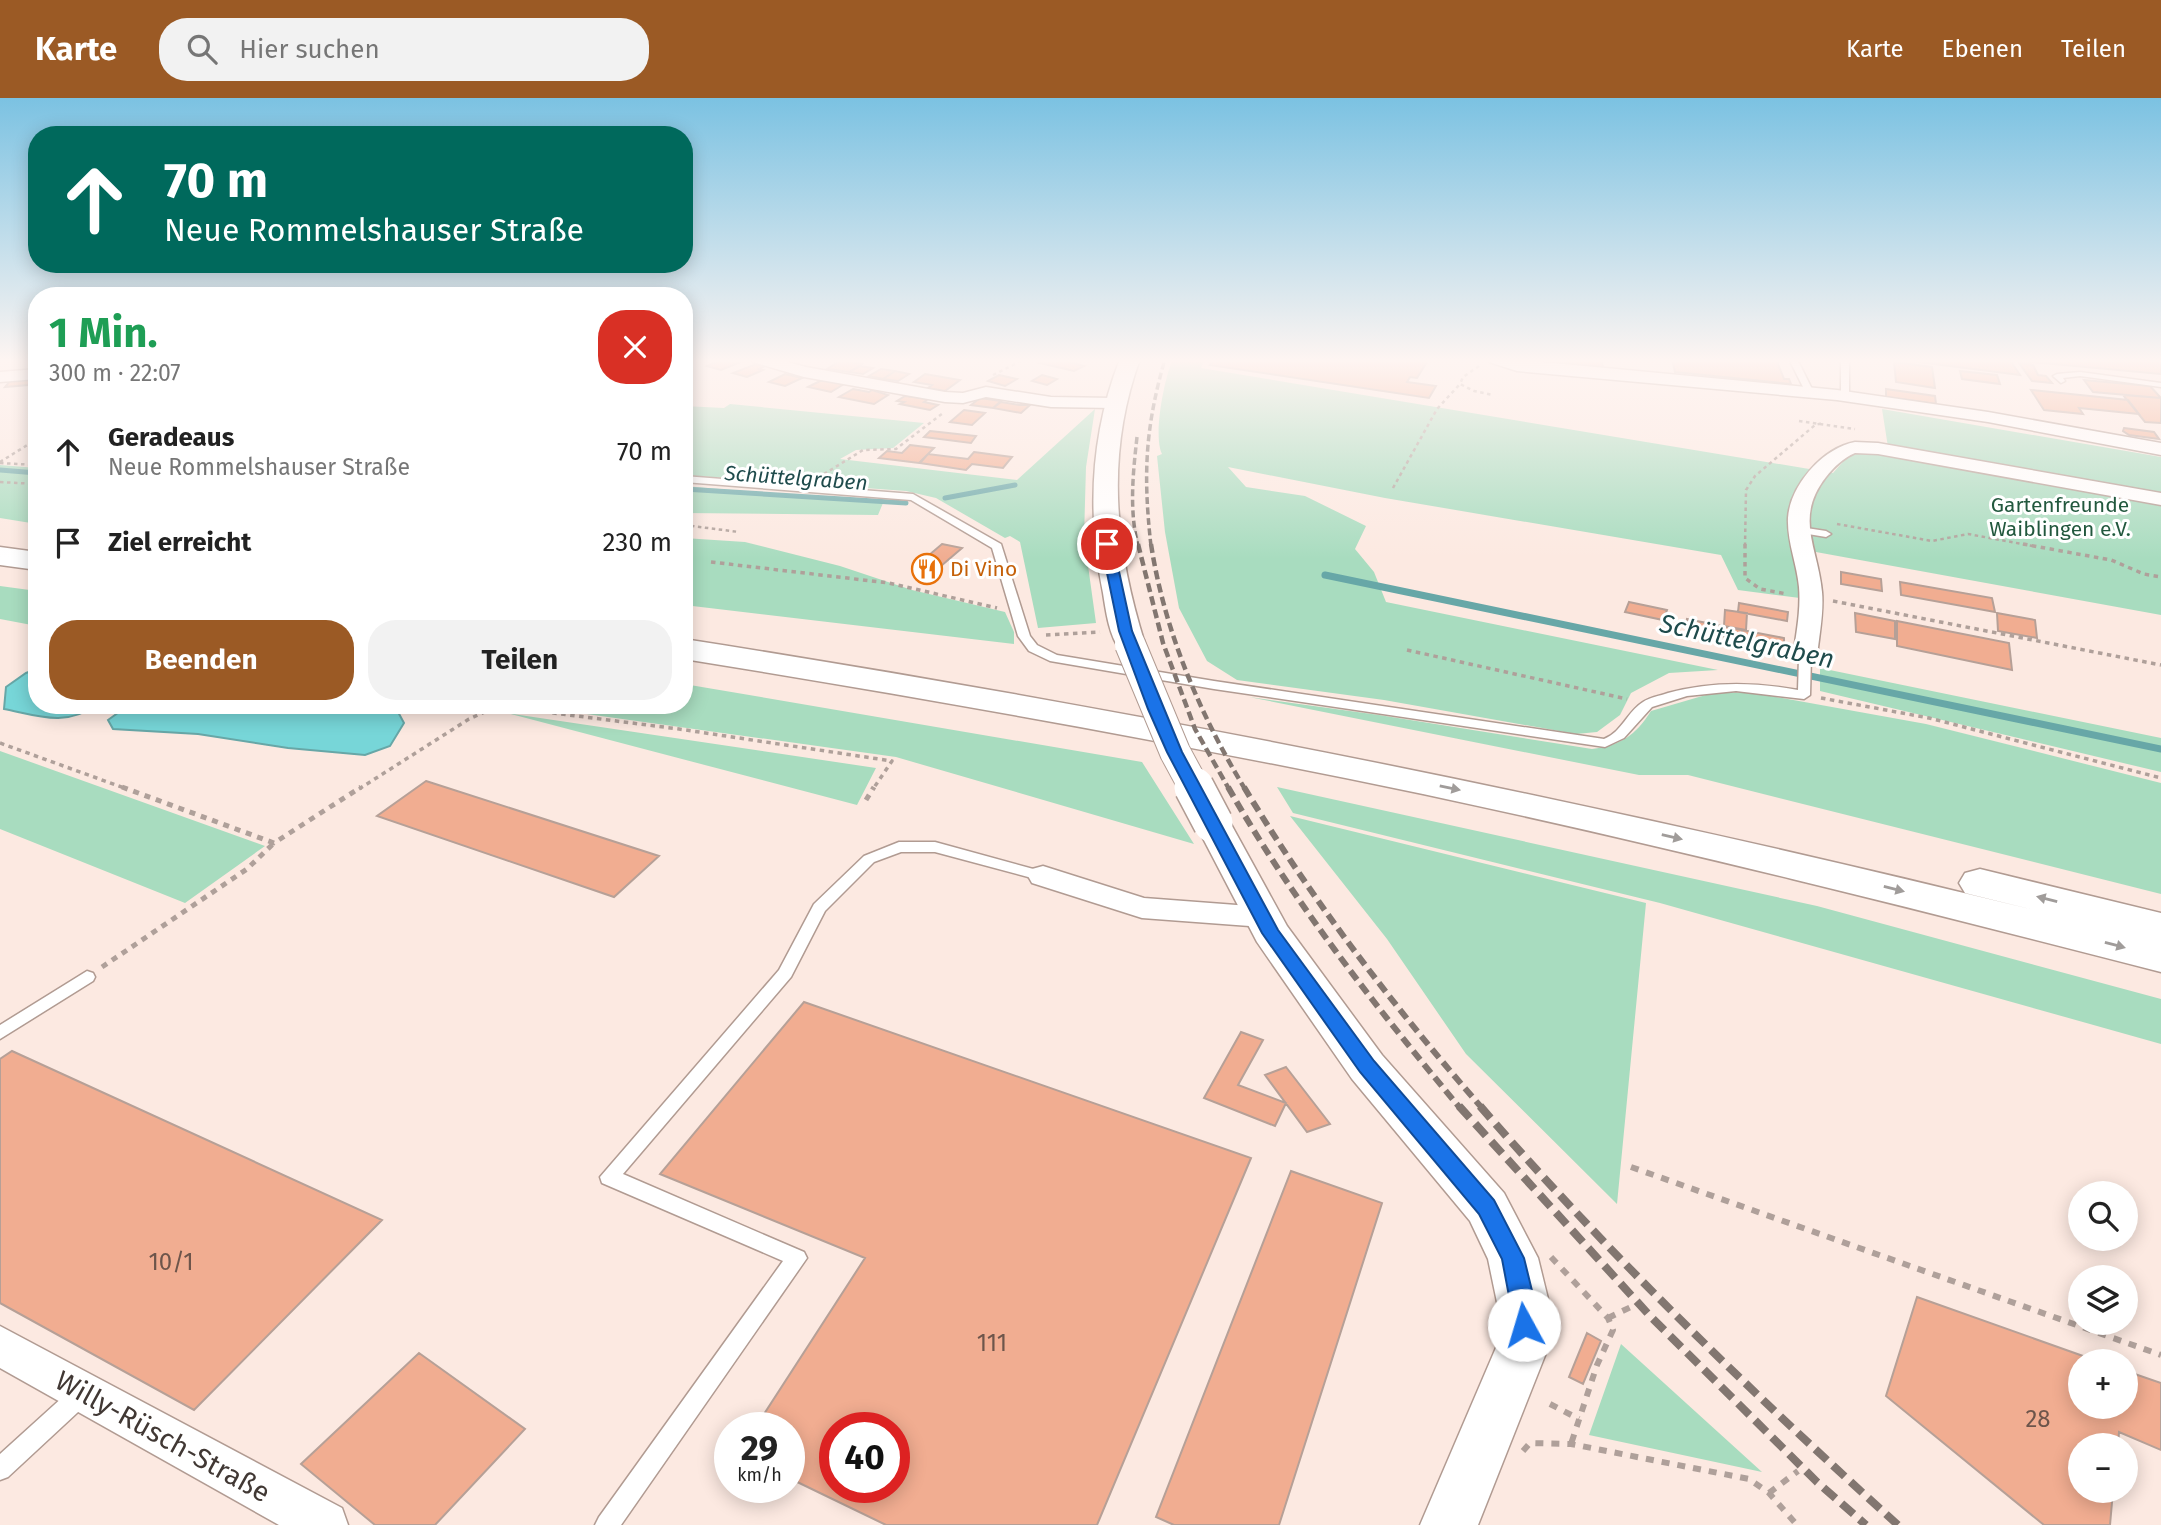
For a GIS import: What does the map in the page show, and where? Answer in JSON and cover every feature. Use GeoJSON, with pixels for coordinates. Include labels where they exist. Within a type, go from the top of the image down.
{"type":"FeatureCollection","features":[{"type":"Feature","properties":{"kind":"highway"},"geometry":{"type":"LineString","coordinates":[[0,538],[28,542]]}},
{"type":"Feature","properties":{"kind":"highway"},"geometry":{"type":"LineString","coordinates":[[0,556],[28,560]]}},
{"type":"Feature","properties":{"kind":"highway"},"geometry":{"type":"LineString","coordinates":[[693,631],[1058,689],[1443,762],[1776,835],[2161,928]]}},
{"type":"Feature","properties":{"kind":"highway"},"geometry":{"type":"LineString","coordinates":[[693,650],[1050,709],[1391,775],[1811,869],[2161,957]]}},
{"type":"Feature","properties":{"kind":"street"},"geometry":{"type":"LineString","coordinates":[[1112,426],[1104,505],[1118,638],[1271,933],[1367,1067],[1487,1207],[1513,1258],[1524,1307],[1524,1343],[1449,1525]]}},
{"type":"Feature","properties":{"kind":"street"},"geometry":{"type":"LineString","coordinates":[[2038,426],[2161,449]]}},
{"type":"Feature","properties":{"kind":"street"},"geometry":{"type":"LineString","coordinates":[[1805,657],[1811,597],[1799,524],[1805,496],[1826,463],[1840,452],[1859,446],[2161,499]]}},
{"type":"Feature","properties":{"kind":"street"},"geometry":{"type":"LineString","coordinates":[[1043,876],[1142,908],[1263,918]]}},
{"type":"Feature","properties":{"kind":"street","name":"Willy-Rüsch-Straße"},"geometry":{"type":"LineString","coordinates":[[0,1346],[325,1525]]}},
{"type":"Feature","properties":{"kind":"lane"},"geometry":{"type":"LineString","coordinates":[[693,480],[913,497],[997,546],[1024,636],[1033,648],[1054,658],[1591,743],[1605,743],[1619,739],[1648,704],[1676,695],[1730,686],[1804,695],[1805,657]]}},
{"type":"Feature","properties":{"kind":"lane"},"geometry":{"type":"LineString","coordinates":[[1799,524],[1826,534]]}},
{"type":"Feature","properties":{"kind":"lane"},"geometry":{"type":"LineString","coordinates":[[607,1525],[797,1258],[608,1177],[785,973],[819,908],[869,859],[899,847],[935,848],[1043,876]]}},
{"type":"Feature","properties":{"kind":"lane"},"geometry":{"type":"LineString","coordinates":[[0,1033],[87,977]]}},
{"type":"Feature","properties":{"kind":"lane"},"geometry":{"type":"LineString","coordinates":[[0,1469],[84,1392]]}},
{"type":"Feature","properties":{"kind":"path"},"geometry":{"type":"LineString","coordinates":[[816,479],[863,450],[896,449],[927,426]]}},
{"type":"Feature","properties":{"kind":"path"},"geometry":{"type":"LineString","coordinates":[[1393,488],[1428,426]]}},
{"type":"Feature","properties":{"kind":"path"},"geometry":{"type":"LineString","coordinates":[[1814,426],[1755,476],[1746,490],[1745,578],[1760,589],[2161,665]]}},
{"type":"Feature","properties":{"kind":"path"},"geometry":{"type":"LineString","coordinates":[[0,462],[28,445]]}},
{"type":"Feature","properties":{"kind":"path"},"geometry":{"type":"LineString","coordinates":[[0,462],[28,464]]}},
{"type":"Feature","properties":{"kind":"path"},"geometry":{"type":"LineString","coordinates":[[0,482],[28,484]]}},
{"type":"Feature","properties":{"kind":"path"},"geometry":{"type":"LineString","coordinates":[[1799,524],[1932,541],[1968,534],[2111,560],[2144,574],[2161,577]]}},
{"type":"Feature","properties":{"kind":"path"},"geometry":{"type":"LineString","coordinates":[[693,526],[739,532]]}},
{"type":"Feature","properties":{"kind":"path"},"geometry":{"type":"LineString","coordinates":[[711,562],[800,570],[889,583],[1018,613]]}},
{"type":"Feature","properties":{"kind":"path"},"geometry":{"type":"LineString","coordinates":[[1036,635],[1118,638]]}},
{"type":"Feature","properties":{"kind":"path"},"geometry":{"type":"LineString","coordinates":[[1407,650],[1648,704]]}},
{"type":"Feature","properties":{"kind":"path"},"geometry":{"type":"LineString","coordinates":[[1804,695],[1930,718],[2161,778]]}},
{"type":"Feature","properties":{"kind":"path"},"geometry":{"type":"LineString","coordinates":[[87,977],[247,869],[274,843],[480,714]]}},
{"type":"Feature","properties":{"kind":"path"},"geometry":{"type":"LineString","coordinates":[[556,714],[665,727],[892,761],[866,800]]}},
{"type":"Feature","properties":{"kind":"path"},"geometry":{"type":"LineString","coordinates":[[0,743],[274,843]]}},
{"type":"Feature","properties":{"kind":"path"},"geometry":{"type":"LineString","coordinates":[[1631,1167],[2161,1355]]}},
{"type":"Feature","properties":{"kind":"path"},"geometry":{"type":"LineString","coordinates":[[1544,1250],[1608,1318],[1613,1330],[1597,1365],[1571,1444]]}},
{"type":"Feature","properties":{"kind":"path"},"geometry":{"type":"LineString","coordinates":[[1608,1318],[1633,1306]]}},
{"type":"Feature","properties":{"kind":"path"},"geometry":{"type":"LineString","coordinates":[[1550,1404],[1579,1419]]}},
{"type":"Feature","properties":{"kind":"path"},"geometry":{"type":"LineString","coordinates":[[1514,1460],[1530,1443],[1571,1444],[1749,1479],[1769,1493],[1797,1525]]}},
{"type":"Feature","properties":{"kind":"path"},"geometry":{"type":"LineString","coordinates":[[1769,1493],[1798,1472]]}},
{"type":"Feature","properties":{"kind":"green space"},"geometry":{"type":"Polygon","coordinates":[[[693,426],[921,426],[893,448],[856,450],[840,459],[1017,480],[1077,426],[1092,426],[1086,467],[1084,537],[1096,623],[1038,628],[1020,542],[1010,536],[1005,538],[936,498],[906,491],[693,476],[693,426]]]}},
{"type":"Feature","properties":{"kind":"green space","name":"Gartenfreunde Waiblingen e.V."},"geometry":{"type":"Polygon","coordinates":[[[1160,426],[1548,426],[1833,473],[1848,456],[1888,447],[1885,426],[1978,426],[2161,457],[2161,615],[1794,548],[1800,598],[1738,590],[1721,555],[1385,498],[1228,467],[1246,487],[1305,496],[1366,526],[1355,549],[1374,572],[1386,602],[1718,670],[1669,673],[1631,693],[1620,715],[1597,732],[1576,734],[1384,700],[1237,680],[1207,661],[1179,608],[1165,532],[1157,456],[1162,454],[1160,426]]]}},
{"type":"Feature","properties":{"kind":"green space"},"geometry":{"type":"Polygon","coordinates":[[[0,465],[28,467],[28,523],[0,518],[0,465]]]}},
{"type":"Feature","properties":{"kind":"green space"},"geometry":{"type":"Polygon","coordinates":[[[693,487],[883,503],[878,515],[693,513],[693,487]]]}},
{"type":"Feature","properties":{"kind":"green space"},"geometry":{"type":"Polygon","coordinates":[[[693,539],[745,542],[840,566],[912,590],[1005,612],[1014,632],[1014,644],[693,606],[693,539]]]}},
{"type":"Feature","properties":{"kind":"green space"},"geometry":{"type":"Polygon","coordinates":[[[0,586],[28,590],[28,624],[0,619],[0,586]]]}},
{"type":"Feature","properties":{"kind":"green space"},"geometry":{"type":"Polygon","coordinates":[[[1820,668],[2161,738],[2161,772],[1820,691],[1820,668]]]}},
{"type":"Feature","properties":{"kind":"green space"},"geometry":{"type":"Polygon","coordinates":[[[693,686],[1142,762],[1194,844],[896,757],[587,714],[693,714],[693,686]]]}},
{"type":"Feature","properties":{"kind":"green space"},"geometry":{"type":"Polygon","coordinates":[[[1716,692],[1754,693],[1926,724],[2161,783],[2161,894],[1688,775],[1639,775],[1249,697],[1592,749],[1626,738],[1651,711],[1716,692]]]}},
{"type":"Feature","properties":{"kind":"green space"},"geometry":{"type":"Polygon","coordinates":[[[511,714],[876,768],[857,805],[511,714]]]}},
{"type":"Feature","properties":{"kind":"green space"},"geometry":{"type":"Polygon","coordinates":[[[0,751],[265,846],[185,903],[0,829],[0,751]]]}},
{"type":"Feature","properties":{"kind":"green space"},"geometry":{"type":"Polygon","coordinates":[[[1277,787],[1817,906],[2161,999],[2161,1044],[1660,903],[1293,813],[1277,787]]]}},
{"type":"Feature","properties":{"kind":"green space"},"geometry":{"type":"Polygon","coordinates":[[[1290,816],[1646,903],[1617,1204],[1466,1054],[1387,939],[1290,816]]]}},
{"type":"Feature","properties":{"kind":"green space"},"geometry":{"type":"Polygon","coordinates":[[[1621,1344],[1762,1472],[1589,1435],[1621,1344]]]}},
{"type":"Feature","properties":{"kind":"water"},"geometry":{"type":"Polygon","coordinates":[[[28,672],[28,714],[80,714],[52,718],[40,717],[4,709],[6,687],[28,672]]]}},
{"type":"Feature","properties":{"kind":"water"},"geometry":{"type":"Polygon","coordinates":[[[116,714],[399,714],[404,723],[390,746],[365,755],[288,748],[198,734],[113,729],[108,720],[116,714]]]}},
{"type":"Feature","properties":{"kind":"building"},"geometry":{"type":"Polygon","coordinates":[[[2124,428],[2154,432],[2159,439],[2129,435],[2123,431],[2124,428]]]}},
{"type":"Feature","properties":{"kind":"building"},"geometry":{"type":"Polygon","coordinates":[[[930,431],[976,436],[971,443],[924,437],[930,431]]]}},
{"type":"Feature","properties":{"kind":"building"},"geometry":{"type":"Polygon","coordinates":[[[910,445],[934,448],[919,463],[879,458],[887,451],[902,453],[910,445]]]}},
{"type":"Feature","properties":{"kind":"building"},"geometry":{"type":"Polygon","coordinates":[[[974,452],[1012,457],[1003,468],[972,464],[966,470],[920,463],[928,454],[968,459],[974,452]]]}},
{"type":"Feature","properties":{"kind":"building"},"geometry":{"type":"Polygon","coordinates":[[[942,544],[962,548],[934,572],[914,568],[942,544]]]}},
{"type":"Feature","properties":{"kind":"building"},"geometry":{"type":"Polygon","coordinates":[[[1841,572],[1881,579],[1882,591],[1841,584],[1841,572]]]}},
{"type":"Feature","properties":{"kind":"building"},"geometry":{"type":"Polygon","coordinates":[[[1900,582],[1992,598],[1995,612],[1901,595],[1900,582]]]}},
{"type":"Feature","properties":{"kind":"building"},"geometry":{"type":"Polygon","coordinates":[[[1629,602],[1667,610],[1663,620],[1625,612],[1629,602]]]}},
{"type":"Feature","properties":{"kind":"building"},"geometry":{"type":"Polygon","coordinates":[[[1739,603],[1788,612],[1787,621],[1738,612],[1739,603]]]}},
{"type":"Feature","properties":{"kind":"building"},"geometry":{"type":"Polygon","coordinates":[[[1725,610],[1747,613],[1746,630],[1724,626],[1725,610]]]}},
{"type":"Feature","properties":{"kind":"building"},"geometry":{"type":"Polygon","coordinates":[[[1855,613],[1895,621],[1895,639],[1856,632],[1855,613]]]}},
{"type":"Feature","properties":{"kind":"building"},"geometry":{"type":"Polygon","coordinates":[[[1997,613],[2035,620],[2037,638],[1998,631],[1997,613]]]}},
{"type":"Feature","properties":{"kind":"building"},"geometry":{"type":"Polygon","coordinates":[[[1687,619],[1742,630],[1741,640],[1686,629],[1687,619]]]}},
{"type":"Feature","properties":{"kind":"building"},"geometry":{"type":"Polygon","coordinates":[[[1897,621],[2009,643],[2012,670],[1897,646],[1897,621]]]}},
{"type":"Feature","properties":{"kind":"building"},"geometry":{"type":"Polygon","coordinates":[[[1742,630],[1784,638],[1784,648],[1741,640],[1742,630]]]}},
{"type":"Feature","properties":{"kind":"building"},"geometry":{"type":"Polygon","coordinates":[[[426,781],[659,856],[614,897],[377,816],[426,781]]]}},
{"type":"Feature","properties":{"kind":"building"},"geometry":{"type":"Polygon","coordinates":[[[804,1002],[1251,1158],[1097,1525],[886,1525],[841,1503],[910,1503],[910,1412],[819,1412],[819,1493],[805,1486],[805,1412],[765,1412],[865,1258],[660,1174],[804,1002]]]}},
{"type":"Feature","properties":{"kind":"building"},"geometry":{"type":"Polygon","coordinates":[[[1241,1032],[1263,1040],[1238,1085],[1286,1103],[1275,1126],[1204,1098],[1241,1032]]]}},
{"type":"Feature","properties":{"kind":"building"},"geometry":{"type":"Polygon","coordinates":[[[12,1051],[382,1220],[194,1410],[0,1303],[0,1059],[12,1051]]]}},
{"type":"Feature","properties":{"kind":"building"},"geometry":{"type":"Polygon","coordinates":[[[1286,1067],[1330,1124],[1307,1132],[1265,1075],[1286,1067]]]}},
{"type":"Feature","properties":{"kind":"building"},"geometry":{"type":"Polygon","coordinates":[[[1291,1171],[1382,1203],[1279,1525],[1174,1525],[1156,1517],[1291,1171]]]}},
{"type":"Feature","properties":{"kind":"building"},"geometry":{"type":"Polygon","coordinates":[[[1917,1297],[2068,1351],[2068,1419],[2138,1419],[2138,1375],[2161,1383],[2161,1450],[2138,1440],[2138,1433],[2068,1433],[2068,1503],[2112,1503],[2110,1525],[2044,1525],[1886,1396],[1917,1297]]]}},
{"type":"Feature","properties":{"kind":"building"},"geometry":{"type":"Polygon","coordinates":[[[1587,1333],[1601,1341],[1583,1384],[1569,1377],[1587,1333]]]}},
{"type":"Feature","properties":{"kind":"building"},"geometry":{"type":"Polygon","coordinates":[[[419,1353],[525,1429],[435,1525],[375,1525],[301,1464],[419,1353]]]}},
{"type":"Feature","properties":{"kind":"waterway","name":"Schüttelgraben"},"geometry":{"type":"LineString","coordinates":[[0,470],[28,472]]}},
{"type":"Feature","properties":{"kind":"waterway"},"geometry":{"type":"LineString","coordinates":[[945,498],[1015,485]]}},
{"type":"Feature","properties":{"kind":"waterway","name":"Schüttelgraben"},"geometry":{"type":"LineString","coordinates":[[693,490],[906,503]]}},
{"type":"Feature","properties":{"kind":"waterway","name":"Schüttelgraben"},"geometry":{"type":"LineString","coordinates":[[1325,575],[2161,749]]}},
{"type":"Feature","properties":{"kind":"railway"},"geometry":{"type":"LineString","coordinates":[[1151,426],[1147,497],[1151,546]]}},
{"type":"Feature","properties":{"kind":"railway"},"geometry":{"type":"LineString","coordinates":[[1137,437],[1133,505],[1138,546]]}},
{"type":"Feature","properties":{"kind":"railway"},"geometry":{"type":"LineString","coordinates":[[1138,544],[1163,643],[1195,729],[1229,789]]}},
{"type":"Feature","properties":{"kind":"railway"},"geometry":{"type":"LineString","coordinates":[[1151,544],[1165,608],[1186,671],[1213,732],[1245,789]]}},
{"type":"Feature","properties":{"kind":"railway"},"geometry":{"type":"LineString","coordinates":[[1228,787],[1308,913],[1397,1031],[1460,1108]]}},
{"type":"Feature","properties":{"kind":"railway"},"geometry":{"type":"LineString","coordinates":[[1244,787],[1270,830],[1356,953],[1482,1108]]}},
{"type":"Feature","properties":{"kind":"railway"},"geometry":{"type":"LineString","coordinates":[[1459,1106],[1651,1317],[1817,1482],[1866,1525]]}},
{"type":"Feature","properties":{"kind":"railway"},"geometry":{"type":"LineString","coordinates":[[1480,1106],[1630,1269],[1789,1425],[1898,1525]]}},
{"type":"Feature","properties":{"kind":"place","name":"Di Vino"},"geometry":{"type":"Point","coordinates":[927,569]}},
{"type":"Feature","properties":{"kind":"route"},"geometry":{"type":"LineString","coordinates":[[1107,544],[1114,586],[1126,631],[1155,709],[1271,933],[1367,1067],[1487,1207],[1513,1258],[1524,1307],[1524,1325]]}}]}
